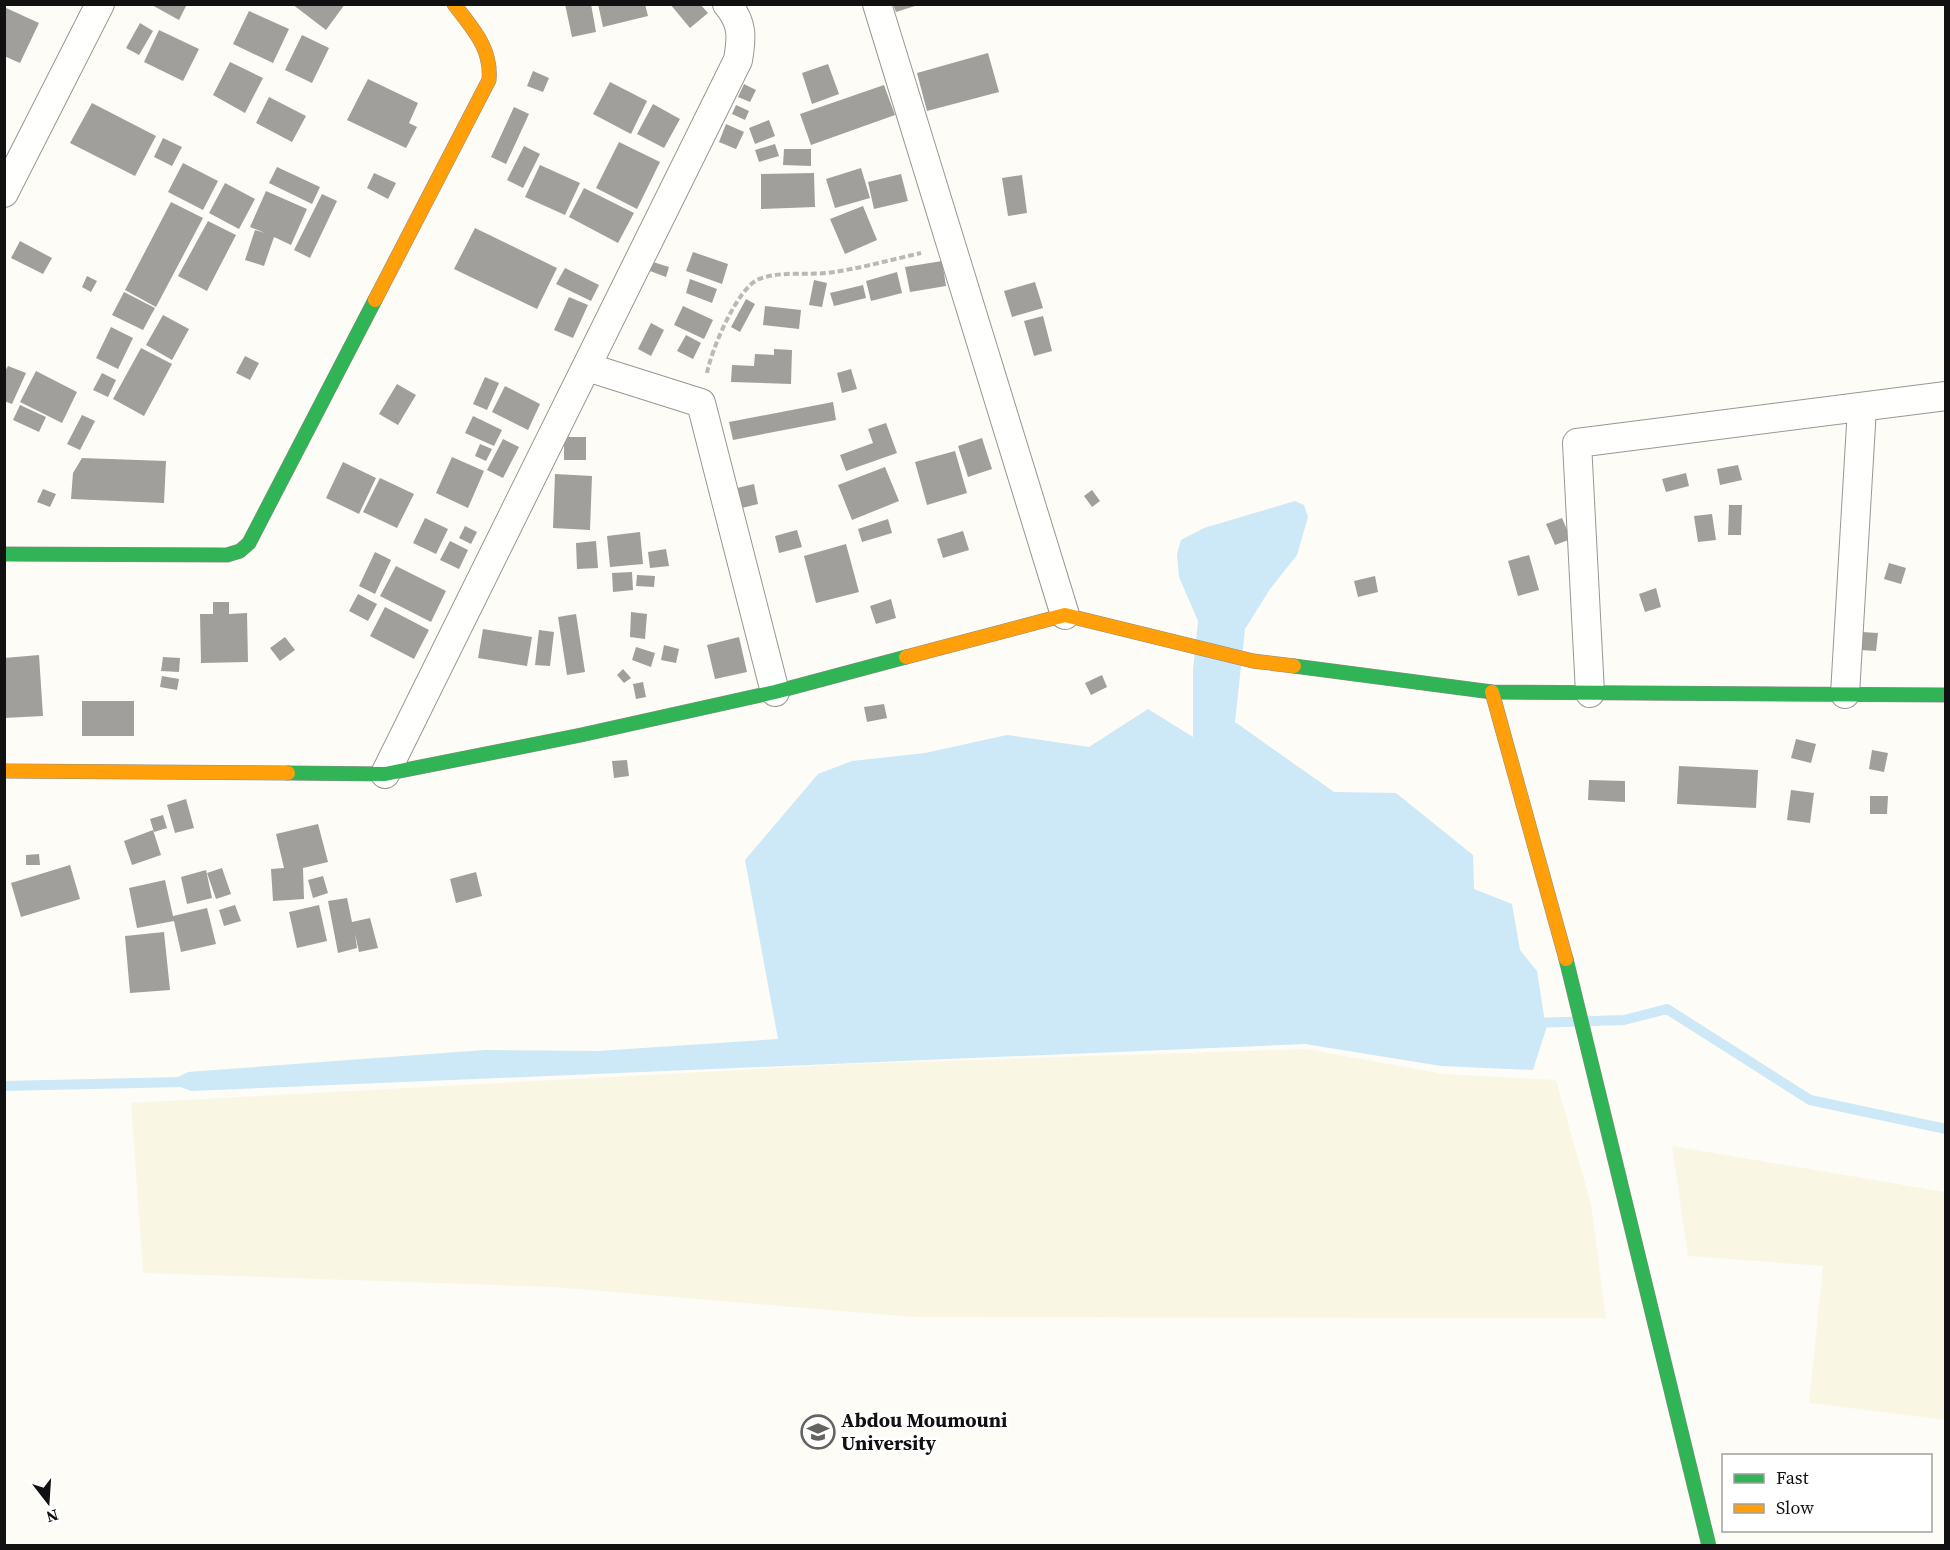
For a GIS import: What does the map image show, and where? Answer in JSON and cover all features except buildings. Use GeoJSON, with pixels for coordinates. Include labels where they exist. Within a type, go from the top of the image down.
{"type":"FeatureCollection","features":[{"type":"Feature","properties":{"kind":"street"},"geometry":{"type":"LineString","coordinates":[[4,193],[100,4]]}},
{"type":"Feature","properties":{"kind":"street"},"geometry":{"type":"LineString","coordinates":[[4,554],[227,555],[240,551],[249,543],[489,80],[492,63],[485,45],[454,4]]}},
{"type":"Feature","properties":{"kind":"street"},"geometry":{"type":"LineString","coordinates":[[385,774],[738,60],[742,38],[738,17],[728,4]]}},
{"type":"Feature","properties":{"kind":"street"},"geometry":{"type":"LineString","coordinates":[[877,4],[1065,615]]}},
{"type":"Feature","properties":{"kind":"street"},"geometry":{"type":"LineString","coordinates":[[587,366],[701,403],[775,692]]}},
{"type":"Feature","properties":{"kind":"street"},"geometry":{"type":"LineString","coordinates":[[1590,693],[1577,443],[1946,396]]}},
{"type":"Feature","properties":{"kind":"street"},"geometry":{"type":"LineString","coordinates":[[1845,694],[1862,408]]}},
{"type":"Feature","properties":{"kind":"street"},"geometry":{"type":"LineString","coordinates":[[4,771],[385,774],[581,735],[775,692],[1065,615],[1253,661],[1492,692],[1946,695]]}},
{"type":"Feature","properties":{"kind":"street"},"geometry":{"type":"LineString","coordinates":[[1492,692],[1582,1017],[1708,1545]]}},
{"type":"Feature","properties":{"kind":"path"},"geometry":{"type":"LineString","coordinates":[[701,403],[709,364],[725,324],[747,288],[756,280],[791,273],[827,273],[951,247]]}},
{"type":"Feature","properties":{"kind":"shaded area"},"geometry":{"type":"Polygon","coordinates":[[[1306,1049],[1444,1074],[1556,1080],[1591,1204],[1606,1318],[913,1317],[552,1287],[143,1273],[131,1103],[850,1064],[1306,1049]]]}},
{"type":"Feature","properties":{"kind":"shaded area"},"geometry":{"type":"Polygon","coordinates":[[[1672,1146],[1945,1192],[1945,1420],[1809,1403],[1823,1266],[1688,1256],[1672,1146]]]}},
{"type":"Feature","properties":{"kind":"water"},"geometry":{"type":"Polygon","coordinates":[[[1295,501],[1304,505],[1308,517],[1297,555],[1270,589],[1245,629],[1235,722],[1334,792],[1396,793],[1473,855],[1474,889],[1512,904],[1520,950],[1537,971],[1546,1029],[1533,1070],[1441,1066],[1305,1044],[191,1091],[168,1082],[188,1072],[485,1050],[598,1051],[778,1039],[745,860],[818,774],[852,761],[925,753],[1007,735],[1089,747],[1148,709],[1193,737],[1193,670],[1198,621],[1179,577],[1177,554],[1181,540],[1204,528],[1295,501]]]}},
{"type":"Feature","properties":{"kind":"waterway"},"geometry":{"type":"LineString","coordinates":[[1533,1023],[1624,1020],[1667,1009],[1810,1100],[1946,1129]]}},
{"type":"Feature","properties":{"kind":"waterway"},"geometry":{"type":"LineString","coordinates":[[4,1086],[182,1082]]}},
{"type":"Feature","properties":{"kind":"traffic: fast"},"geometry":{"type":"LineString","coordinates":[[4,554],[227,555],[240,551],[249,543],[375,300]]}},
{"type":"Feature","properties":{"kind":"traffic: fast"},"geometry":{"type":"LineString","coordinates":[[288,773],[385,774],[581,735],[775,692],[906,657]]}},
{"type":"Feature","properties":{"kind":"traffic: fast"},"geometry":{"type":"LineString","coordinates":[[1294,666],[1492,692],[1946,695]]}},
{"type":"Feature","properties":{"kind":"traffic: fast"},"geometry":{"type":"LineString","coordinates":[[1566,959],[1709,1546]]}},
{"type":"Feature","properties":{"kind":"traffic: slow"},"geometry":{"type":"LineString","coordinates":[[375,300],[489,80],[484,48],[474,30],[454,4]]}},
{"type":"Feature","properties":{"kind":"traffic: slow"},"geometry":{"type":"LineString","coordinates":[[906,657],[1065,615],[1253,661],[1294,666]]}},
{"type":"Feature","properties":{"kind":"traffic: slow"},"geometry":{"type":"LineString","coordinates":[[1492,692],[1566,959]]}},
{"type":"Feature","properties":{"kind":"traffic: slow"},"geometry":{"type":"LineString","coordinates":[[4,771],[288,773]]}},
{"type":"Feature","properties":{"kind":"place","name":"Abdou Moumouni University"},"geometry":{"type":"Point","coordinates":[818,1432]}}]}
